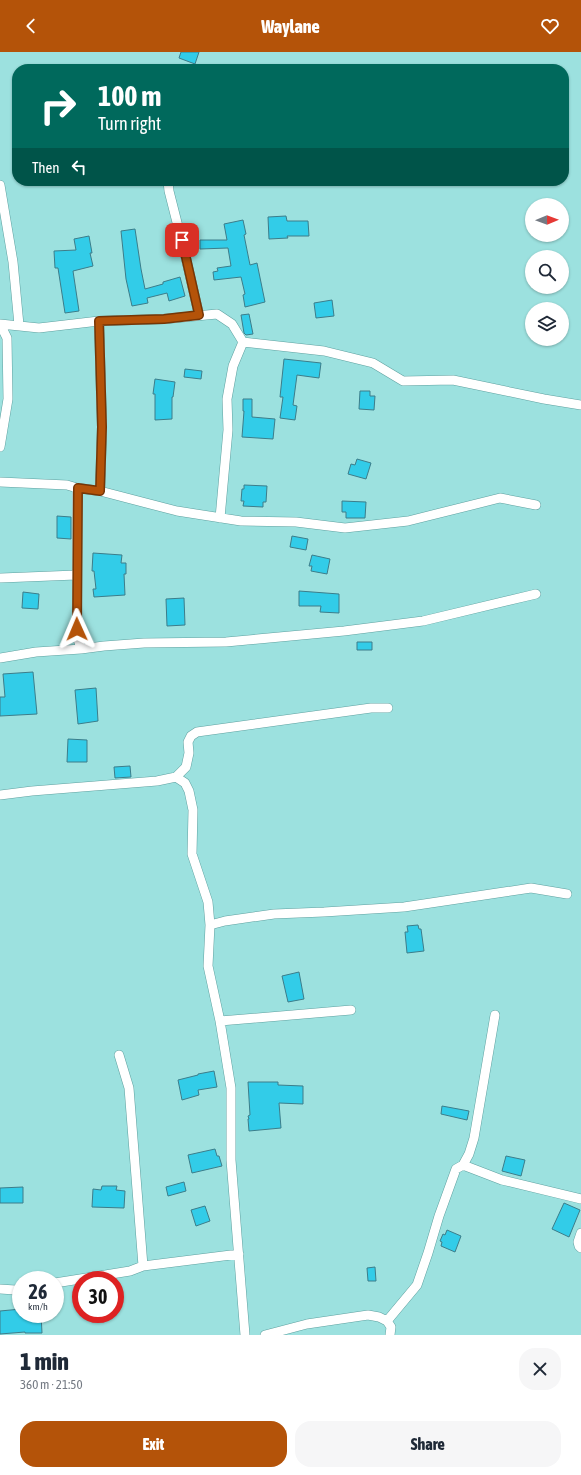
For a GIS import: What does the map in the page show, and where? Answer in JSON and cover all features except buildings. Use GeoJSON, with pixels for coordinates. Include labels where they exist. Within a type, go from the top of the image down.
{"type":"FeatureCollection","features":[{"type":"Feature","properties":{"kind":"street"},"geometry":{"type":"LineString","coordinates":[[0,185],[13,262],[19,325]]}},
{"type":"Feature","properties":{"kind":"street"},"geometry":{"type":"LineString","coordinates":[[168,186],[186,254],[199,315]]}},
{"type":"Feature","properties":{"kind":"street"},"geometry":{"type":"LineString","coordinates":[[0,447],[8,399],[7,338],[0,324],[39,328],[99,321],[164,319],[217,314],[232,324],[243,342]]}},
{"type":"Feature","properties":{"kind":"street"},"geometry":{"type":"LineString","coordinates":[[99,321],[102,427],[100,491]]}},
{"type":"Feature","properties":{"kind":"street"},"geometry":{"type":"LineString","coordinates":[[243,342],[324,351],[373,363],[403,380],[453,380],[544,399],[581,404]]}},
{"type":"Feature","properties":{"kind":"street"},"geometry":{"type":"LineString","coordinates":[[220,518],[228,430],[227,399],[233,366],[243,342]]}},
{"type":"Feature","properties":{"kind":"street"},"geometry":{"type":"LineString","coordinates":[[0,482],[67,485],[100,491],[177,511],[241,521],[296,522],[345,528],[408,521],[500,498],[536,505]]}},
{"type":"Feature","properties":{"kind":"street"},"geometry":{"type":"LineString","coordinates":[[78,488],[76,575],[77,636],[81,649]]}},
{"type":"Feature","properties":{"kind":"street"},"geometry":{"type":"LineString","coordinates":[[1,578],[76,575]]}},
{"type":"Feature","properties":{"kind":"street"},"geometry":{"type":"LineString","coordinates":[[0,658],[36,652],[104,646],[144,643],[226,642],[344,631],[423,621],[536,594]]}},
{"type":"Feature","properties":{"kind":"street"},"geometry":{"type":"LineString","coordinates":[[0,795],[40,790],[157,781],[176,777],[186,766],[189,753],[188,742],[190,736],[198,732],[371,708],[388,708]]}},
{"type":"Feature","properties":{"kind":"street"},"geometry":{"type":"LineString","coordinates":[[176,777],[185,783],[189,791],[193,810],[192,854],[208,902],[210,925],[208,966],[232,1088],[230,1160],[245,1335]]}},
{"type":"Feature","properties":{"kind":"street"},"geometry":{"type":"LineString","coordinates":[[210,925],[225,921],[274,914],[404,907],[531,888],[567,894]]}},
{"type":"Feature","properties":{"kind":"street"},"geometry":{"type":"LineString","coordinates":[[220,1021],[351,1010]]}},
{"type":"Feature","properties":{"kind":"street"},"geometry":{"type":"LineString","coordinates":[[387,1321],[417,1285],[456,1169],[463,1165],[469,1154],[474,1138],[495,1015]]}},
{"type":"Feature","properties":{"kind":"street"},"geometry":{"type":"LineString","coordinates":[[120,1056],[129,1088],[143,1266]]}},
{"type":"Feature","properties":{"kind":"street"},"geometry":{"type":"LineString","coordinates":[[463,1165],[502,1180],[581,1199]]}},
{"type":"Feature","properties":{"kind":"street"},"geometry":{"type":"LineString","coordinates":[[581,1233],[578,1242],[581,1248]]}},
{"type":"Feature","properties":{"kind":"street"},"geometry":{"type":"LineString","coordinates":[[64,1282],[130,1271],[143,1266],[239,1254]]}},
{"type":"Feature","properties":{"kind":"street"},"geometry":{"type":"LineString","coordinates":[[0,1289],[12,1290]]}},
{"type":"Feature","properties":{"kind":"street"},"geometry":{"type":"LineString","coordinates":[[265,1335],[307,1324],[368,1315],[379,1317],[387,1321],[391,1327],[390,1335]]}},
{"type":"Feature","properties":{"kind":"route"},"geometry":{"type":"LineString","coordinates":[[77,629],[76,508],[78,488],[100,491],[102,427],[99,321],[164,319],[199,315],[182,240]]}}]}
